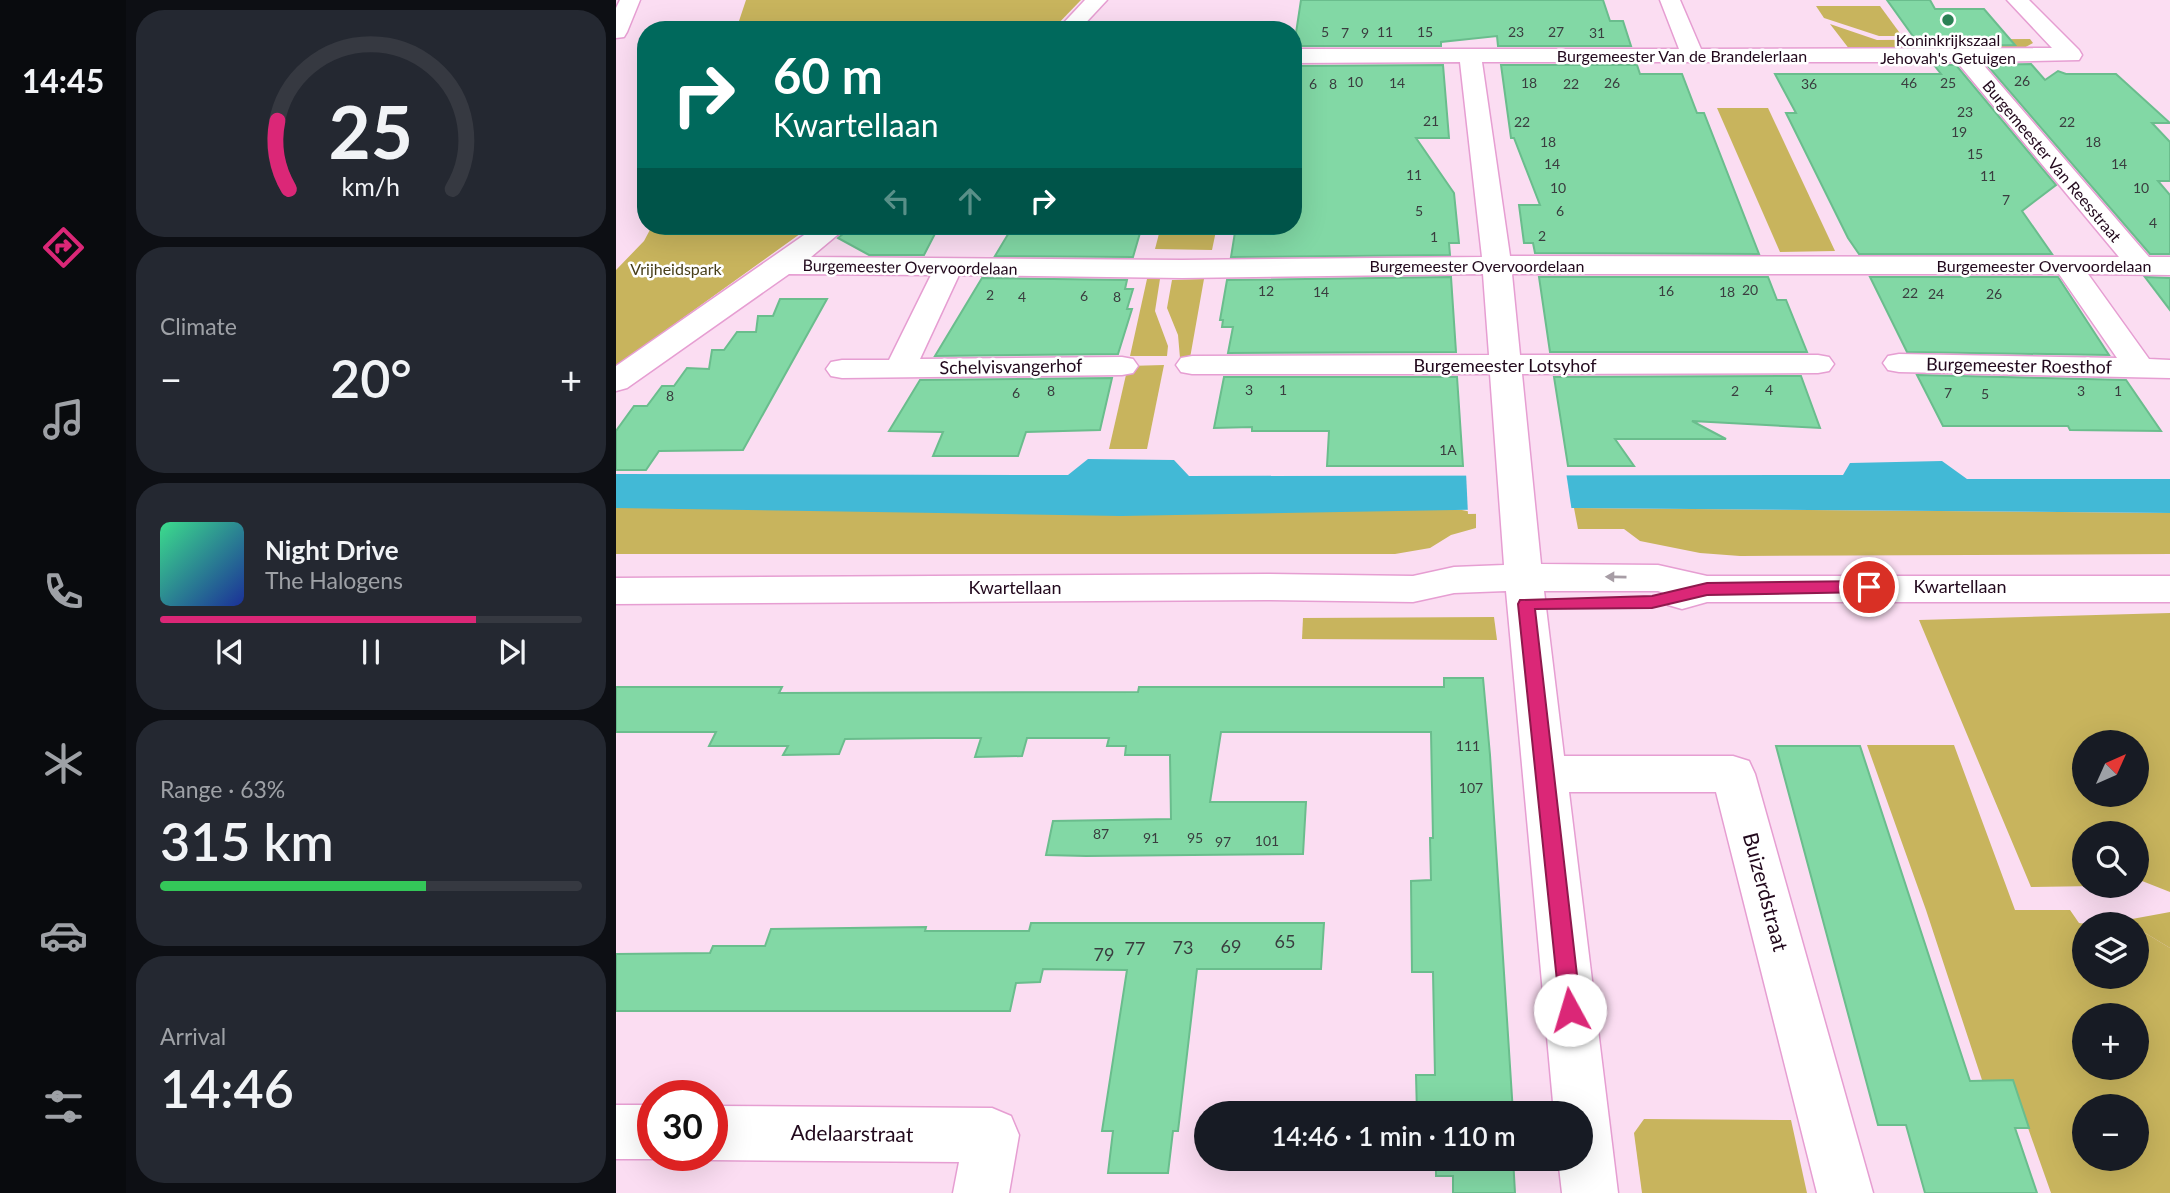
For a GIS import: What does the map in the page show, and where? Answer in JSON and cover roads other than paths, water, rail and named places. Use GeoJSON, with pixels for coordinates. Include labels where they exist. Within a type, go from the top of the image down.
{"type":"FeatureCollection","features":[{"type":"Feature","properties":{"kind":"street"},"geometry":{"type":"LineString","coordinates":[[616,32],[630,0]]}},
{"type":"Feature","properties":{"kind":"street"},"geometry":{"type":"LineString","coordinates":[[1076,21],[1097,0]]}},
{"type":"Feature","properties":{"kind":"street"},"geometry":{"type":"LineString","coordinates":[[1670,0],[1693,56]]}},
{"type":"Feature","properties":{"kind":"street","name":"Burgemeester Van de Brandelerlaan"},"geometry":{"type":"LineString","coordinates":[[1302,56],[2071,55],[2017,0]]}},
{"type":"Feature","properties":{"kind":"street","name":"Burgemeester Van Reesstraat"},"geometry":{"type":"LineString","coordinates":[[1964,55],[2140,265]]}},
{"type":"Feature","properties":{"kind":"street"},"geometry":{"type":"LineString","coordinates":[[1470,56],[1497,265],[1544,774],[1590,1193]]}},
{"type":"Feature","properties":{"kind":"street"},"geometry":{"type":"LineString","coordinates":[[616,381],[822,235]]}},
{"type":"Feature","properties":{"kind":"street","name":"Burgemeester Overvoordelaan"},"geometry":{"type":"LineString","coordinates":[[783,265],[1182,269],[1497,265],[2170,266]]}},
{"type":"Feature","properties":{"kind":"street","name":"Burgemeester Roesthof"},"geometry":{"type":"LineString","coordinates":[[2067,266],[2155,369]]}},
{"type":"Feature","properties":{"kind":"street"},"geometry":{"type":"LineString","coordinates":[[900,369],[949,267]]}},
{"type":"Feature","properties":{"kind":"street","name":"Burgemeester Roesthof"},"geometry":{"type":"LineString","coordinates":[[1899,363],[2155,369]]}},
{"type":"Feature","properties":{"kind":"street","name":"Burgemeester Lotsyhof"},"geometry":{"type":"LineString","coordinates":[[1192,365],[1818,364]]}},
{"type":"Feature","properties":{"kind":"street","name":"Schelvisvangerhof"},"geometry":{"type":"LineString","coordinates":[[842,369],[1122,366]]}},
{"type":"Feature","properties":{"kind":"street","name":"Kwartellaan"},"geometry":{"type":"LineString","coordinates":[[616,591],[1253,587],[1413,589],[1443,599],[1485,604],[1526,591],[1652,602],[1707,589],[2170,589]]}},
{"type":"Feature","properties":{"kind":"street","name":"Buizerdstraat"},"geometry":{"type":"LineString","coordinates":[[1544,774],[1733,774],[1845,1193]]}},
{"type":"Feature","properties":{"kind":"street"},"geometry":{"type":"LineString","coordinates":[[616,1132],[637,1132]]}},
{"type":"Feature","properties":{"kind":"street","name":"Adelaarstraat"},"geometry":{"type":"LineString","coordinates":[[728,1133],[992,1135],[981,1193]]}},
{"type":"Feature","properties":{"kind":"water"},"geometry":{"type":"Polygon","coordinates":[[[1088,459],[1174,460],[1189,476],[1843,475],[1850,463],[1942,461],[1967,479],[2170,479],[2170,513],[1574,508],[1121,516],[616,508],[616,474],[1068,475],[1088,459]]]}},
{"type":"Feature","properties":{"kind":"place","name":"Koninkrijkszaal Jehovah's Getuigen"},"geometry":{"type":"Point","coordinates":[1948,20]}},
{"type":"Feature","properties":{"kind":"park label","name":"Vrijheidspark"},"geometry":{"type":"Point","coordinates":[676,269]}}]}
